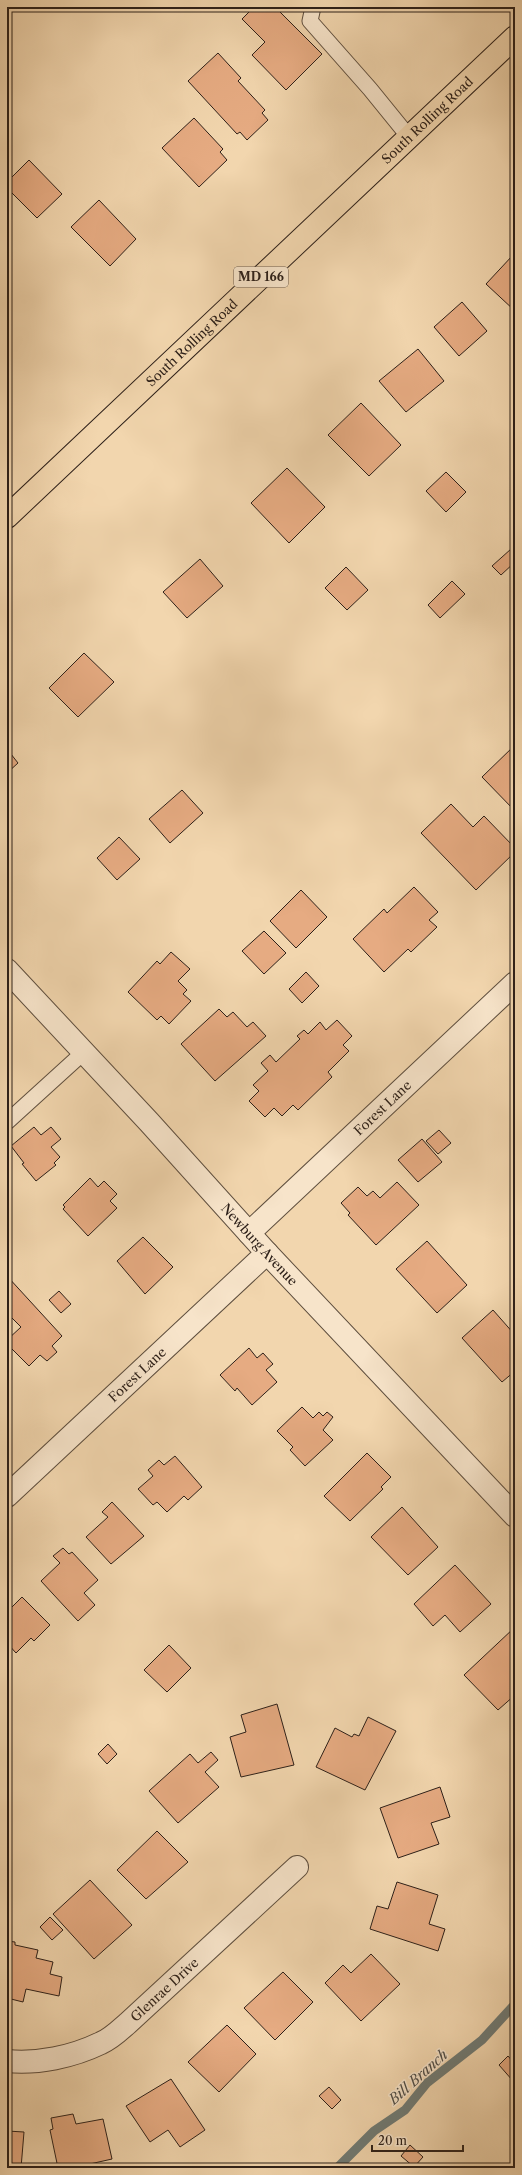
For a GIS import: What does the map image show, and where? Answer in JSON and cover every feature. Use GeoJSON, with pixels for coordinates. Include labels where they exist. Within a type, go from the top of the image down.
{"type":"FeatureCollection","features":[{"type":"Feature","properties":{"kind":"main road","name":"South Rolling Road"},"geometry":{"type":"LineString","coordinates":[[7,517],[515,37]]}},
{"type":"Feature","properties":{"kind":"street","name":"Newburg Avenue"},"geometry":{"type":"LineString","coordinates":[[7,970],[84,1052],[267,1253],[515,1516]]}},
{"type":"Feature","properties":{"kind":"street","name":"Forest Lane"},"geometry":{"type":"LineString","coordinates":[[249,1233],[515,983]]}},
{"type":"Feature","properties":{"kind":"street","name":"Forest Lane"},"geometry":{"type":"LineString","coordinates":[[7,1496],[267,1253]]}},
{"type":"Feature","properties":{"kind":"street","name":"Glenrae Drive"},"geometry":{"type":"LineString","coordinates":[[7,2061],[20,2062],[66,2056],[102,2043],[128,2023],[297,1867]]}},
{"type":"Feature","properties":{"kind":"lane"},"geometry":{"type":"LineString","coordinates":[[313,7],[310,21],[409,137]]}},
{"type":"Feature","properties":{"kind":"lane"},"geometry":{"type":"LineString","coordinates":[[7,1122],[84,1052]]}},
{"type":"Feature","properties":{"kind":"building"},"geometry":{"type":"Polygon","coordinates":[[[254,7],[272,7],[274,9],[275,7],[322,54],[286,90],[252,55],[265,42],[242,19],[254,7]]]}},
{"type":"Feature","properties":{"kind":"building"},"geometry":{"type":"Polygon","coordinates":[[[218,53],[241,78],[238,81],[265,110],[262,113],[268,120],[247,140],[240,132],[237,134],[188,81],[218,53]]]}},
{"type":"Feature","properties":{"kind":"building"},"geometry":{"type":"Polygon","coordinates":[[[194,118],[223,149],[220,152],[227,160],[199,187],[162,148],[194,118]]]}},
{"type":"Feature","properties":{"kind":"building"},"geometry":{"type":"Polygon","coordinates":[[[29,160],[62,194],[37,218],[7,188],[7,182],[29,160]]]}},
{"type":"Feature","properties":{"kind":"building"},"geometry":{"type":"Polygon","coordinates":[[[99,200],[136,239],[110,266],[71,227],[99,200]]]}},
{"type":"Feature","properties":{"kind":"building"},"geometry":{"type":"Polygon","coordinates":[[[513,255],[515,256],[515,311],[486,284],[513,255]]]}},
{"type":"Feature","properties":{"kind":"building"},"geometry":{"type":"Polygon","coordinates":[[[462,302],[487,331],[459,356],[434,327],[462,302]]]}},
{"type":"Feature","properties":{"kind":"building"},"geometry":{"type":"Polygon","coordinates":[[[418,349],[444,381],[406,412],[379,381],[418,349]]]}},
{"type":"Feature","properties":{"kind":"building"},"geometry":{"type":"Polygon","coordinates":[[[361,403],[401,445],[369,476],[328,435],[361,403]]]}},
{"type":"Feature","properties":{"kind":"building"},"geometry":{"type":"Polygon","coordinates":[[[287,468],[325,507],[289,543],[251,503],[287,468]]]}},
{"type":"Feature","properties":{"kind":"building"},"geometry":{"type":"Polygon","coordinates":[[[446,472],[466,492],[446,512],[426,491],[446,472]]]}},
{"type":"Feature","properties":{"kind":"building"},"geometry":{"type":"Polygon","coordinates":[[[511,549],[515,553],[515,562],[501,575],[492,566],[511,549]]]}},
{"type":"Feature","properties":{"kind":"building"},"geometry":{"type":"Polygon","coordinates":[[[200,559],[223,586],[187,618],[163,592],[200,559]]]}},
{"type":"Feature","properties":{"kind":"building"},"geometry":{"type":"Polygon","coordinates":[[[346,567],[368,590],[347,610],[325,588],[346,567]]]}},
{"type":"Feature","properties":{"kind":"building"},"geometry":{"type":"Polygon","coordinates":[[[452,581],[465,594],[440,618],[428,605],[452,581]]]}},
{"type":"Feature","properties":{"kind":"building"},"geometry":{"type":"Polygon","coordinates":[[[84,653],[114,682],[78,717],[49,688],[84,653]]]}},
{"type":"Feature","properties":{"kind":"building"},"geometry":{"type":"Polygon","coordinates":[[[515,745],[515,811],[482,777],[515,745]]]}},
{"type":"Feature","properties":{"kind":"building"},"geometry":{"type":"Polygon","coordinates":[[[7,749],[18,763],[7,773],[7,749]]]}},
{"type":"Feature","properties":{"kind":"building"},"geometry":{"type":"Polygon","coordinates":[[[182,790],[203,813],[170,843],[149,819],[182,790]]]}},
{"type":"Feature","properties":{"kind":"building"},"geometry":{"type":"Polygon","coordinates":[[[451,804],[473,827],[484,816],[515,848],[515,852],[476,890],[421,833],[451,804]]]}},
{"type":"Feature","properties":{"kind":"building"},"geometry":{"type":"Polygon","coordinates":[[[119,837],[140,859],[117,880],[97,858],[119,837]]]}},
{"type":"Feature","properties":{"kind":"building"},"geometry":{"type":"Polygon","coordinates":[[[414,887],[438,912],[429,920],[437,927],[411,952],[408,949],[384,972],[353,939],[384,909],[387,913],[414,887]]]}},
{"type":"Feature","properties":{"kind":"building"},"geometry":{"type":"Polygon","coordinates":[[[301,890],[327,917],[296,948],[270,921],[301,890]]]}},
{"type":"Feature","properties":{"kind":"building"},"geometry":{"type":"Polygon","coordinates":[[[264,931],[286,953],[264,974],[242,951],[264,931]]]}},
{"type":"Feature","properties":{"kind":"building"},"geometry":{"type":"Polygon","coordinates":[[[171,952],[190,969],[178,981],[187,990],[183,994],[191,1001],[169,1024],[161,1016],[157,1020],[128,992],[157,961],[160,964],[171,952]]]}},
{"type":"Feature","properties":{"kind":"building"},"geometry":{"type":"Polygon","coordinates":[[[306,972],[319,986],[302,1003],[289,989],[306,972]]]}},
{"type":"Feature","properties":{"kind":"building"},"geometry":{"type":"Polygon","coordinates":[[[219,1009],[227,1017],[233,1012],[247,1027],[253,1022],[266,1036],[215,1081],[181,1044],[219,1009]]]}},
{"type":"Feature","properties":{"kind":"building"},"geometry":{"type":"Polygon","coordinates":[[[337,1020],[352,1036],[343,1045],[349,1051],[328,1072],[332,1077],[298,1110],[293,1105],[282,1116],[274,1108],[265,1117],[249,1101],[259,1091],[253,1085],[268,1071],[261,1063],[270,1055],[276,1062],[300,1039],[297,1036],[304,1030],[308,1034],[320,1022],[326,1030],[337,1020]]]}},
{"type":"Feature","properties":{"kind":"building"},"geometry":{"type":"Polygon","coordinates":[[[34,1127],[41,1135],[51,1127],[61,1139],[51,1147],[60,1157],[54,1163],[56,1165],[36,1181],[22,1164],[24,1163],[11,1146],[34,1127]]]}},
{"type":"Feature","properties":{"kind":"building"},"geometry":{"type":"Polygon","coordinates":[[[439,1130],[451,1143],[438,1154],[426,1141],[439,1130]]]}},
{"type":"Feature","properties":{"kind":"building"},"geometry":{"type":"Polygon","coordinates":[[[422,1139],[442,1162],[418,1182],[398,1160],[422,1139]]]}},
{"type":"Feature","properties":{"kind":"building"},"geometry":{"type":"Polygon","coordinates":[[[90,1178],[98,1187],[104,1181],[117,1194],[110,1201],[117,1208],[88,1236],[63,1209],[65,1207],[63,1205],[90,1178]]]}},
{"type":"Feature","properties":{"kind":"building"},"geometry":{"type":"Polygon","coordinates":[[[397,1182],[419,1205],[376,1245],[348,1215],[350,1213],[341,1203],[358,1187],[367,1196],[373,1191],[380,1198],[397,1182]]]}},
{"type":"Feature","properties":{"kind":"building"},"geometry":{"type":"Polygon","coordinates":[[[143,1237],[173,1267],[145,1294],[117,1261],[143,1237]]]}},
{"type":"Feature","properties":{"kind":"building"},"geometry":{"type":"Polygon","coordinates":[[[427,1241],[467,1285],[437,1313],[396,1269],[427,1241]]]}},
{"type":"Feature","properties":{"kind":"building"},"geometry":{"type":"Polygon","coordinates":[[[7,1276],[62,1336],[52,1346],[57,1352],[47,1361],[40,1355],[29,1366],[7,1344],[7,1340],[21,1327],[7,1313],[7,1276]]]}},
{"type":"Feature","properties":{"kind":"building"},"geometry":{"type":"Polygon","coordinates":[[[59,1291],[71,1304],[61,1313],[49,1300],[59,1291]]]}},
{"type":"Feature","properties":{"kind":"building"},"geometry":{"type":"Polygon","coordinates":[[[493,1310],[515,1335],[515,1371],[502,1382],[462,1338],[493,1310]]]}},
{"type":"Feature","properties":{"kind":"building"},"geometry":{"type":"Polygon","coordinates":[[[249,1348],[257,1358],[263,1353],[273,1364],[266,1370],[277,1382],[252,1405],[237,1388],[235,1391],[220,1375],[249,1348]]]}},
{"type":"Feature","properties":{"kind":"building"},"geometry":{"type":"Polygon","coordinates":[[[302,1407],[313,1418],[319,1412],[323,1416],[327,1412],[333,1417],[323,1430],[333,1440],[305,1466],[290,1450],[293,1447],[277,1431],[302,1407]]]}},
{"type":"Feature","properties":{"kind":"building"},"geometry":{"type":"Polygon","coordinates":[[[367,1453],[391,1477],[381,1487],[383,1489],[350,1521],[324,1496],[367,1453]]]}},
{"type":"Feature","properties":{"kind":"building"},"geometry":{"type":"Polygon","coordinates":[[[175,1456],[202,1487],[188,1500],[184,1496],[167,1512],[157,1502],[153,1505],[138,1489],[153,1476],[148,1470],[159,1460],[164,1465],[175,1456]]]}},
{"type":"Feature","properties":{"kind":"building"},"geometry":{"type":"Polygon","coordinates":[[[112,1502],[144,1536],[111,1564],[86,1537],[108,1517],[102,1512],[112,1502]]]}},
{"type":"Feature","properties":{"kind":"building"},"geometry":{"type":"Polygon","coordinates":[[[402,1507],[438,1547],[408,1575],[371,1537],[402,1507]]]}},
{"type":"Feature","properties":{"kind":"building"},"geometry":{"type":"Polygon","coordinates":[[[63,1548],[69,1554],[72,1552],[98,1580],[84,1593],[95,1605],[78,1621],[41,1581],[60,1563],[53,1556],[63,1548]]]}},
{"type":"Feature","properties":{"kind":"building"},"geometry":{"type":"Polygon","coordinates":[[[455,1565],[491,1604],[460,1632],[445,1615],[433,1626],[414,1604],[455,1565]]]}},
{"type":"Feature","properties":{"kind":"building"},"geometry":{"type":"Polygon","coordinates":[[[22,1597],[50,1625],[34,1641],[31,1638],[16,1653],[7,1643],[7,1602],[12,1607],[22,1597]]]}},
{"type":"Feature","properties":{"kind":"building"},"geometry":{"type":"Polygon","coordinates":[[[514,1628],[515,1695],[498,1710],[464,1675],[514,1628]]]}},
{"type":"Feature","properties":{"kind":"building"},"geometry":{"type":"Polygon","coordinates":[[[169,1645],[191,1668],[167,1692],[144,1670],[169,1645]]]}},
{"type":"Feature","properties":{"kind":"building"},"geometry":{"type":"Polygon","coordinates":[[[277,1704],[294,1765],[241,1777],[230,1737],[246,1732],[241,1715],[277,1704]]]}},
{"type":"Feature","properties":{"kind":"building"},"geometry":{"type":"Polygon","coordinates":[[[368,1717],[396,1731],[365,1790],[316,1767],[335,1728],[352,1737],[354,1734],[359,1736],[368,1717]]]}},
{"type":"Feature","properties":{"kind":"building"},"geometry":{"type":"Polygon","coordinates":[[[108,1744],[117,1754],[107,1764],[98,1754],[108,1744]]]}},
{"type":"Feature","properties":{"kind":"building"},"geometry":{"type":"Polygon","coordinates":[[[211,1752],[218,1760],[205,1772],[219,1787],[178,1823],[149,1791],[190,1754],[198,1763],[211,1752]]]}},
{"type":"Feature","properties":{"kind":"building"},"geometry":{"type":"Polygon","coordinates":[[[440,1787],[450,1817],[431,1823],[439,1844],[398,1858],[380,1808],[440,1787]]]}},
{"type":"Feature","properties":{"kind":"building"},"geometry":{"type":"Polygon","coordinates":[[[157,1831],[188,1862],[146,1899],[117,1870],[157,1831]]]}},
{"type":"Feature","properties":{"kind":"building"},"geometry":{"type":"Polygon","coordinates":[[[90,1880],[132,1925],[94,1959],[53,1914],[90,1880]]]}},
{"type":"Feature","properties":{"kind":"building"},"geometry":{"type":"Polygon","coordinates":[[[397,1882],[438,1895],[429,1924],[445,1929],[438,1951],[370,1929],[377,1906],[388,1909],[397,1882]]]}},
{"type":"Feature","properties":{"kind":"building"},"geometry":{"type":"Polygon","coordinates":[[[50,1917],[63,1930],[52,1940],[40,1927],[50,1917]]]}},
{"type":"Feature","properties":{"kind":"building"},"geometry":{"type":"Polygon","coordinates":[[[7,1941],[15,1942],[15,1945],[38,1950],[36,1958],[53,1962],[50,1974],[62,1977],[59,1996],[26,1989],[23,2002],[7,1998],[7,1941]]]}},
{"type":"Feature","properties":{"kind":"building"},"geometry":{"type":"Polygon","coordinates":[[[371,1954],[400,1984],[361,2021],[325,1983],[343,1965],[351,1973],[371,1954]]]}},
{"type":"Feature","properties":{"kind":"building"},"geometry":{"type":"Polygon","coordinates":[[[283,1972],[313,2002],[275,2040],[244,2008],[283,1972]]]}},
{"type":"Feature","properties":{"kind":"building"},"geometry":{"type":"Polygon","coordinates":[[[227,2025],[256,2054],[219,2092],[188,2062],[227,2025]]]}},
{"type":"Feature","properties":{"kind":"building"},"geometry":{"type":"Polygon","coordinates":[[[508,2056],[515,2064],[515,2079],[513,2081],[499,2065],[508,2056]]]}},
{"type":"Feature","properties":{"kind":"building"},"geometry":{"type":"Polygon","coordinates":[[[171,2079],[205,2130],[180,2147],[168,2130],[150,2142],[126,2106],[171,2079]]]}},
{"type":"Feature","properties":{"kind":"building"},"geometry":{"type":"Polygon","coordinates":[[[329,2087],[341,2100],[332,2109],[319,2096],[329,2087]]]}},
{"type":"Feature","properties":{"kind":"building"},"geometry":{"type":"Polygon","coordinates":[[[73,2114],[76,2124],[103,2119],[112,2159],[72,2168],[58,2168],[50,2130],[53,2129],[51,2118],[73,2114]]]}},
{"type":"Feature","properties":{"kind":"building"},"geometry":{"type":"Polygon","coordinates":[[[7,2131],[24,2132],[21,2168],[7,2168],[7,2131]]]}},
{"type":"Feature","properties":{"kind":"building"},"geometry":{"type":"Polygon","coordinates":[[[410,2145],[423,2157],[414,2167],[401,2156],[410,2145]]]}},
{"type":"Feature","properties":{"kind":"waterway","name":"Bill Branch"},"geometry":{"type":"LineString","coordinates":[[337,2168],[374,2131],[405,2110],[427,2083],[482,2040],[515,2004]]}}]}
